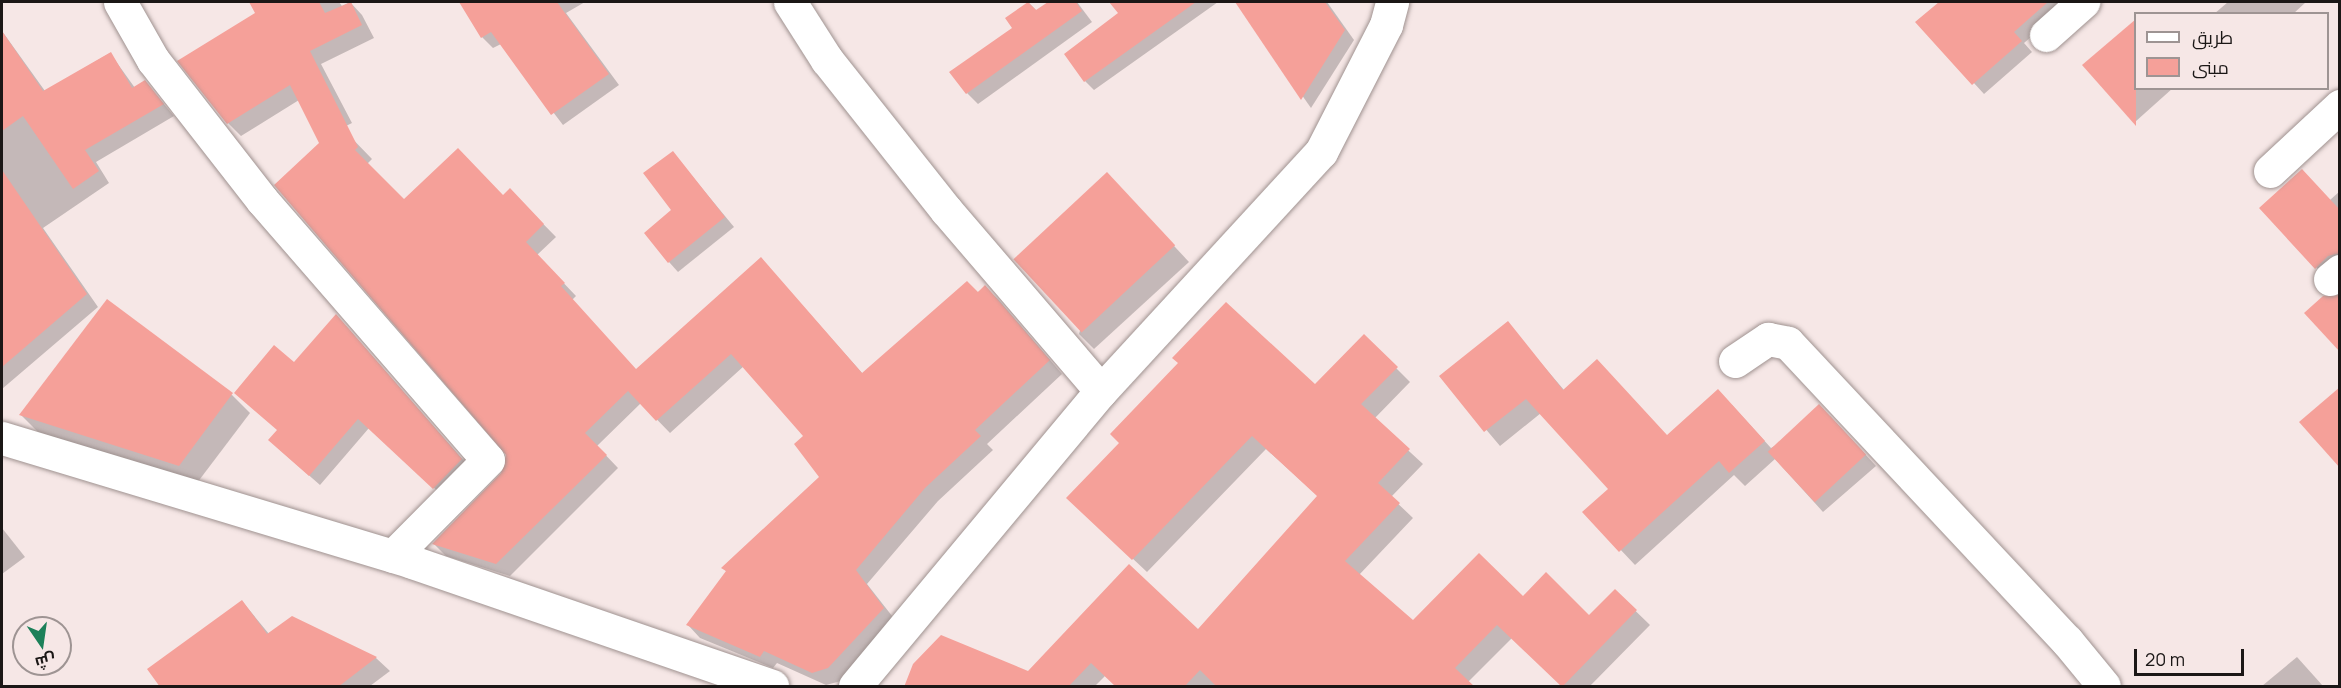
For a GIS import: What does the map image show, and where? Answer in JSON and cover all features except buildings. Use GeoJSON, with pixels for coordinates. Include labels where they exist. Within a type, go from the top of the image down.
{"type":"FeatureCollection","features":[{"type":"Feature","properties":{"kind":"street"},"geometry":{"type":"LineString","coordinates":[[120,2],[153,60],[262,200],[488,460],[393,556]]}},
{"type":"Feature","properties":{"kind":"street"},"geometry":{"type":"LineString","coordinates":[[790,2],[827,60],[946,210],[1101,391]]}},
{"type":"Feature","properties":{"kind":"street"},"geometry":{"type":"LineString","coordinates":[[855,687],[1101,391],[1321,152],[1386,25],[1392,2]]}},
{"type":"Feature","properties":{"kind":"street"},"geometry":{"type":"LineString","coordinates":[[2046,35],[2083,2]]}},
{"type":"Feature","properties":{"kind":"street"},"geometry":{"type":"LineString","coordinates":[[2270,171],[2340,106]]}},
{"type":"Feature","properties":{"kind":"street"},"geometry":{"type":"LineString","coordinates":[[1735,361],[1768,339],[1788,343],[2067,640],[2104,687]]}},
{"type":"Feature","properties":{"kind":"street"},"geometry":{"type":"LineString","coordinates":[[2,438],[393,556],[772,687]]}}]}
